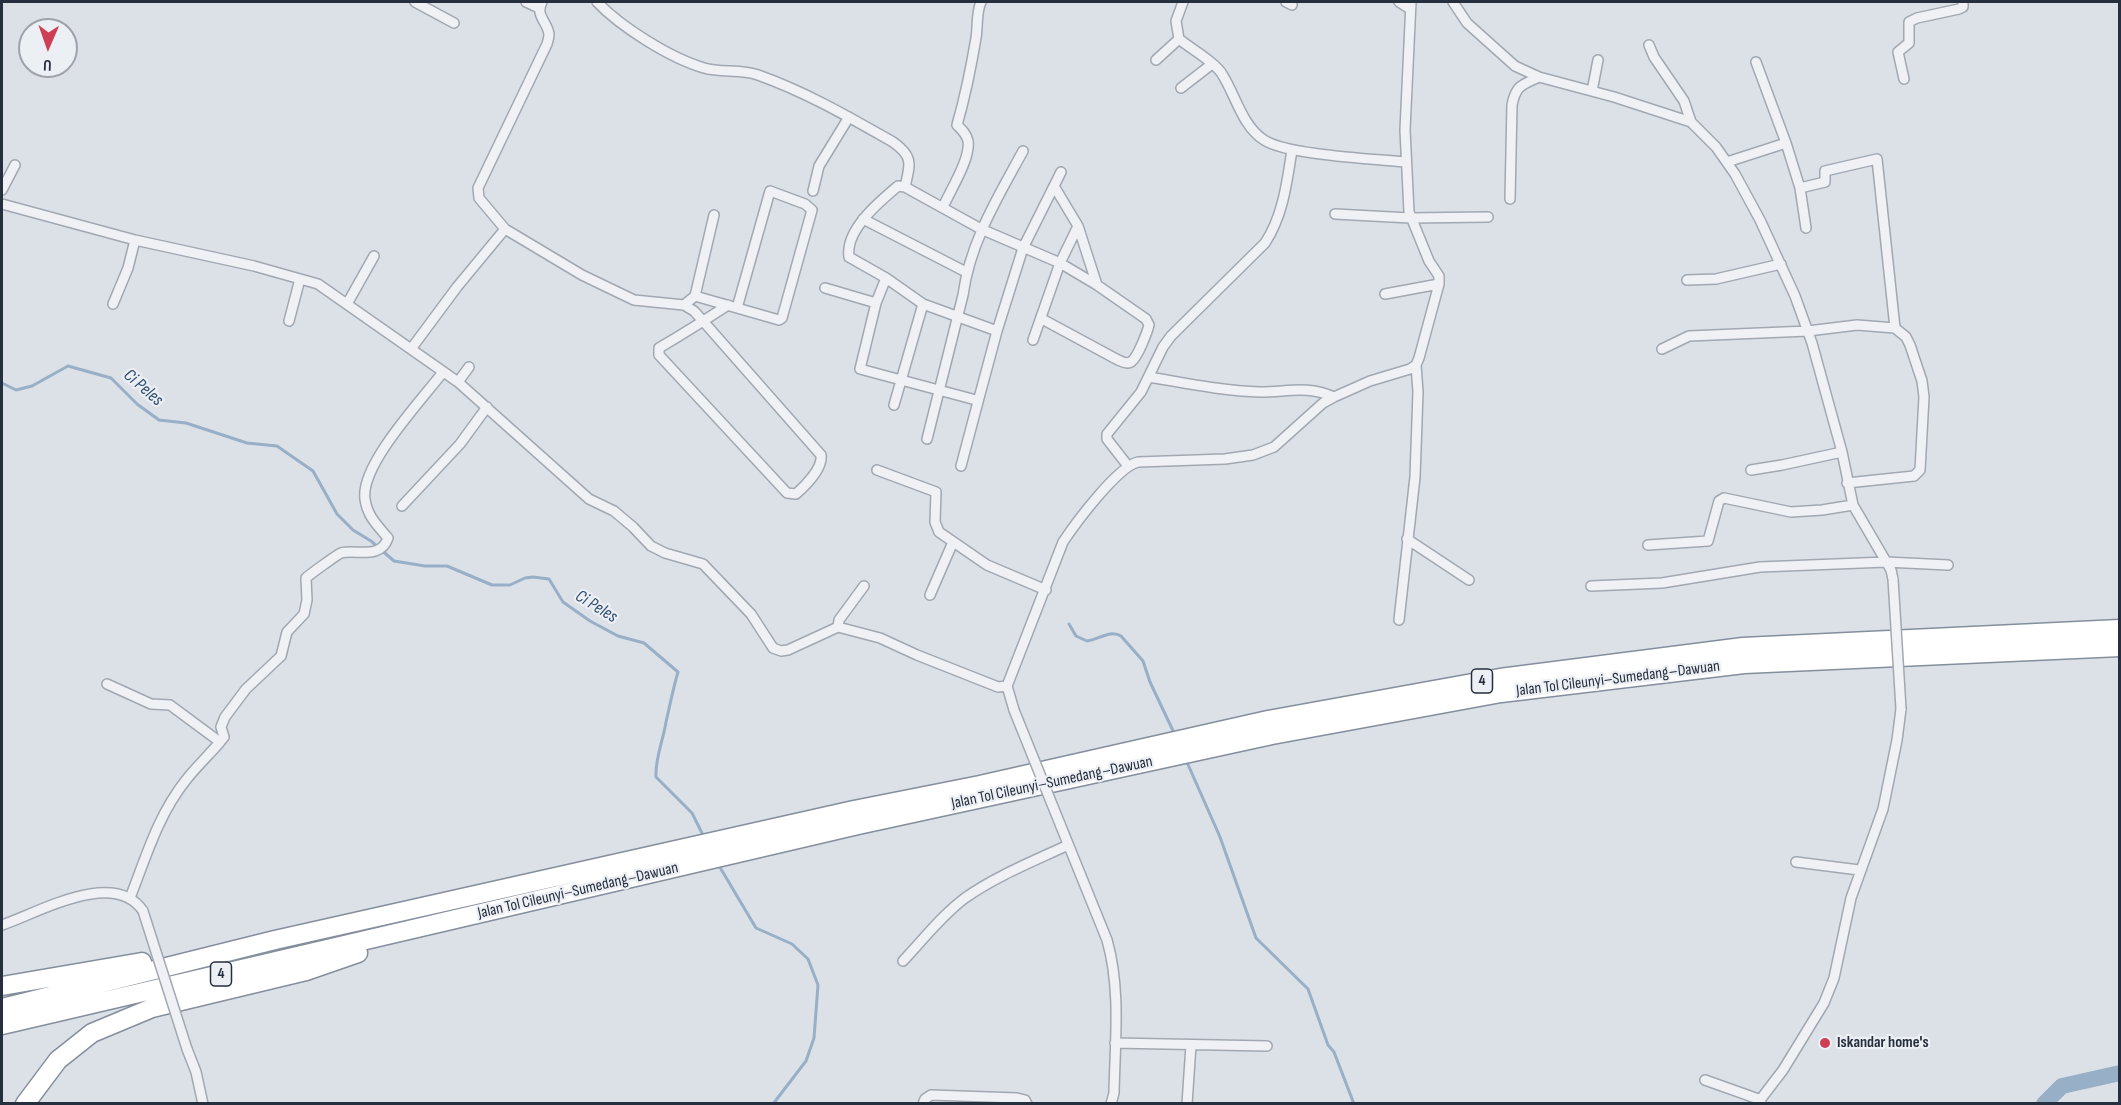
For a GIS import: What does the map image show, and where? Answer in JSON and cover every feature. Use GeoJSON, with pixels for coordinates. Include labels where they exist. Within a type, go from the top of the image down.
{"type":"FeatureCollection","features":[{"type":"Feature","properties":{"kind":"highway","name":"Jalan Tol Cileunyi–Sumedang–Dawuan"},"geometry":{"type":"LineString","coordinates":[[2,1025],[514,906],[980,785],[1268,720],[1500,678],[1743,647],[2120,629]]}},
{"type":"Feature","properties":{"kind":"highway","name":"Jalan Tol Cileunyi–Sumedang–Dawuan"},"geometry":{"type":"LineString","coordinates":[[2,1008],[275,940],[507,888],[1272,735],[1501,693],[1744,664],[2120,647]]}},
{"type":"Feature","properties":{"kind":"highway"},"geometry":{"type":"LineString","coordinates":[[25,1104],[58,1060],[92,1033],[152,1008],[306,971],[441,923]]}},
{"type":"Feature","properties":{"kind":"highway"},"geometry":{"type":"LineString","coordinates":[[2,986],[275,940]]}},
{"type":"Feature","properties":{"kind":"street"},"geometry":{"type":"LineString","coordinates":[[415,2],[454,23]]}},
{"type":"Feature","properties":{"kind":"street"},"geometry":{"type":"LineString","coordinates":[[526,2],[541,5],[540,17],[549,34],[547,44],[478,188],[479,198],[505,229],[582,275],[634,300],[684,305],[694,311],[704,321],[821,455],[822,461],[796,494],[787,493],[659,355],[659,348],[704,321],[733,307],[770,191],[805,204],[812,210],[782,318],[776,320],[733,307],[695,296]]}},
{"type":"Feature","properties":{"kind":"street"},"geometry":{"type":"LineString","coordinates":[[597,2],[644,39],[682,60],[706,69],[755,74],[795,89],[849,117],[904,151],[910,161],[905,187]]}},
{"type":"Feature","properties":{"kind":"street"},"geometry":{"type":"LineString","coordinates":[[943,207],[967,154],[968,142],[965,133],[957,125],[965,98],[976,36],[978,8],[981,2]]}},
{"type":"Feature","properties":{"kind":"street"},"geometry":{"type":"LineString","coordinates":[[1183,2],[1176,21],[1179,39],[1222,73],[1254,130],[1264,140],[1292,150],[1405,162]]}},
{"type":"Feature","properties":{"kind":"street"},"geometry":{"type":"LineString","coordinates":[[1399,2],[1411,5],[1405,130],[1405,162],[1410,218],[1438,276],[1439,284],[1416,365],[1418,392],[1415,477],[1399,620]]}},
{"type":"Feature","properties":{"kind":"street"},"geometry":{"type":"LineString","coordinates":[[1453,2],[1467,23],[1515,66],[1539,77],[1691,122],[1706,135],[1727,162],[1760,220],[1781,264],[1808,331],[1842,452],[1853,505],[1886,562],[1893,579],[1901,709],[1897,740],[1882,809],[1860,870],[1844,926],[1830,990],[1783,1070],[1759,1102],[1705,1080]]}},
{"type":"Feature","properties":{"kind":"street"},"geometry":{"type":"LineString","coordinates":[[1904,79],[1898,52],[1909,43],[1908,22],[1959,9],[1963,7],[1963,2]]}},
{"type":"Feature","properties":{"kind":"street"},"geometry":{"type":"LineString","coordinates":[[1156,60],[1179,39]]}},
{"type":"Feature","properties":{"kind":"street"},"geometry":{"type":"LineString","coordinates":[[1649,45],[1654,57],[1684,101],[1691,122]]}},
{"type":"Feature","properties":{"kind":"street"},"geometry":{"type":"LineString","coordinates":[[1592,91],[1598,60]]}},
{"type":"Feature","properties":{"kind":"street"},"geometry":{"type":"LineString","coordinates":[[1756,62],[1800,188],[1806,228]]}},
{"type":"Feature","properties":{"kind":"street"},"geometry":{"type":"LineString","coordinates":[[1181,88],[1212,64]]}},
{"type":"Feature","properties":{"kind":"street"},"geometry":{"type":"LineString","coordinates":[[1510,199],[1514,93],[1518,87],[1539,77]]}},
{"type":"Feature","properties":{"kind":"street"},"geometry":{"type":"LineString","coordinates":[[813,190],[819,166],[849,117]]}},
{"type":"Feature","properties":{"kind":"street"},"geometry":{"type":"LineString","coordinates":[[1727,162],[1786,143]]}},
{"type":"Feature","properties":{"kind":"street"},"geometry":{"type":"LineString","coordinates":[[1128,466],[1106,436],[1141,392],[1171,336],[1265,243],[1273,231],[1286,187],[1292,150]]}},
{"type":"Feature","properties":{"kind":"street"},"geometry":{"type":"LineString","coordinates":[[927,439],[966,272],[981,229],[1023,151]]}},
{"type":"Feature","properties":{"kind":"street"},"geometry":{"type":"LineString","coordinates":[[1800,188],[1825,182],[1825,171],[1878,159],[1895,328]]}},
{"type":"Feature","properties":{"kind":"street"},"geometry":{"type":"LineString","coordinates":[[2,190],[15,165]]}},
{"type":"Feature","properties":{"kind":"street"},"geometry":{"type":"LineString","coordinates":[[961,466],[997,331],[1023,248],[1061,172]]}},
{"type":"Feature","properties":{"kind":"street"},"geometry":{"type":"LineString","coordinates":[[997,331],[923,304],[886,278],[851,259],[850,244],[863,219],[898,186],[905,187],[981,229],[1060,263],[1097,285],[1148,322],[1148,328],[1132,361],[1124,362],[1042,319]]}},
{"type":"Feature","properties":{"kind":"street"},"geometry":{"type":"LineString","coordinates":[[1054,186],[1078,226],[1097,285]]}},
{"type":"Feature","properties":{"kind":"street"},"geometry":{"type":"LineString","coordinates":[[2,204],[135,240],[254,266],[318,284],[458,382],[589,499],[614,512],[633,527],[651,546],[676,557],[703,564],[751,614],[777,651],[788,650],[838,627],[880,638],[916,655],[998,687],[1008,686]]}},
{"type":"Feature","properties":{"kind":"street"},"geometry":{"type":"LineString","coordinates":[[1335,214],[1410,218],[1488,217]]}},
{"type":"Feature","properties":{"kind":"street"},"geometry":{"type":"LineString","coordinates":[[684,305],[695,296],[714,215]]}},
{"type":"Feature","properties":{"kind":"street"},"geometry":{"type":"LineString","coordinates":[[863,219],[966,272]]}},
{"type":"Feature","properties":{"kind":"street"},"geometry":{"type":"LineString","coordinates":[[1033,340],[1060,263],[1078,226]]}},
{"type":"Feature","properties":{"kind":"street"},"geometry":{"type":"LineString","coordinates":[[411,349],[457,287],[505,229]]}},
{"type":"Feature","properties":{"kind":"street"},"geometry":{"type":"LineString","coordinates":[[113,304],[128,268],[135,240]]}},
{"type":"Feature","properties":{"kind":"street"},"geometry":{"type":"LineString","coordinates":[[347,304],[374,256]]}},
{"type":"Feature","properties":{"kind":"street"},"geometry":{"type":"LineString","coordinates":[[1687,280],[1716,279],[1781,264]]}},
{"type":"Feature","properties":{"kind":"street"},"geometry":{"type":"LineString","coordinates":[[886,278],[876,303],[859,367],[976,400],[979,398]]}},
{"type":"Feature","properties":{"kind":"street"},"geometry":{"type":"LineString","coordinates":[[289,321],[300,279]]}},
{"type":"Feature","properties":{"kind":"street"},"geometry":{"type":"LineString","coordinates":[[1385,294],[1439,284]]}},
{"type":"Feature","properties":{"kind":"street"},"geometry":{"type":"LineString","coordinates":[[825,288],[876,303]]}},
{"type":"Feature","properties":{"kind":"street"},"geometry":{"type":"LineString","coordinates":[[894,405],[923,304]]}},
{"type":"Feature","properties":{"kind":"street"},"geometry":{"type":"LineString","coordinates":[[1662,349],[1689,336],[1808,331],[1857,326],[1895,328],[1906,337],[1922,381],[1920,470],[1914,476],[1847,483]]}},
{"type":"Feature","properties":{"kind":"street"},"geometry":{"type":"LineString","coordinates":[[1111,1104],[1114,1093],[1117,1011],[1112,957],[1014,710],[1008,686],[1063,542],[1072,528],[1128,466],[1138,462],[1225,459],[1265,452],[1274,447],[1323,403],[1370,381],[1410,369],[1416,365]]}},
{"type":"Feature","properties":{"kind":"street"},"geometry":{"type":"LineString","coordinates":[[458,382],[469,367]]}},
{"type":"Feature","properties":{"kind":"street"},"geometry":{"type":"LineString","coordinates":[[130,898],[151,841],[164,814],[185,781],[224,737],[221,727],[225,717],[246,689],[280,656],[287,632],[304,614],[307,600],[306,578],[337,555],[344,552],[356,554],[375,551],[388,538],[373,522],[365,501],[364,487],[374,461],[443,372]]}},
{"type":"Feature","properties":{"kind":"street"},"geometry":{"type":"LineString","coordinates":[[1149,377],[1209,387],[1260,392],[1316,390],[1334,397]]}},
{"type":"Feature","properties":{"kind":"street"},"geometry":{"type":"LineString","coordinates":[[402,506],[460,444],[487,407]]}},
{"type":"Feature","properties":{"kind":"street"},"geometry":{"type":"LineString","coordinates":[[1751,470],[1842,452]]}},
{"type":"Feature","properties":{"kind":"street"},"geometry":{"type":"LineString","coordinates":[[878,470],[936,492],[935,522],[939,532],[987,565],[1046,590]]}},
{"type":"Feature","properties":{"kind":"street"},"geometry":{"type":"LineString","coordinates":[[1648,545],[1708,541],[1719,501],[1724,498],[1791,512],[1853,505]]}},
{"type":"Feature","properties":{"kind":"street"},"geometry":{"type":"LineString","coordinates":[[1407,539],[1469,580]]}},
{"type":"Feature","properties":{"kind":"street"},"geometry":{"type":"LineString","coordinates":[[930,595],[953,542]]}},
{"type":"Feature","properties":{"kind":"street"},"geometry":{"type":"LineString","coordinates":[[1591,586],[1662,582],[1760,567],[1886,562],[1948,565]]}},
{"type":"Feature","properties":{"kind":"street"},"geometry":{"type":"LineString","coordinates":[[838,627],[839,620],[864,586]]}},
{"type":"Feature","properties":{"kind":"street"},"geometry":{"type":"LineString","coordinates":[[107,684],[152,704],[170,705],[220,742]]}},
{"type":"Feature","properties":{"kind":"street"},"geometry":{"type":"LineString","coordinates":[[903,961],[942,918],[963,900],[985,885],[1068,845]]}},
{"type":"Feature","properties":{"kind":"street"},"geometry":{"type":"LineString","coordinates":[[1796,862],[1860,870]]}},
{"type":"Feature","properties":{"kind":"street"},"geometry":{"type":"LineString","coordinates":[[2,925],[88,893],[109,893],[130,898],[143,911],[196,1072],[203,1104]]}},
{"type":"Feature","properties":{"kind":"street"},"geometry":{"type":"LineString","coordinates":[[1115,1043],[1267,1046]]}},
{"type":"Feature","properties":{"kind":"street"},"geometry":{"type":"LineString","coordinates":[[1187,1104],[1191,1045]]}},
{"type":"Feature","properties":{"kind":"street"},"geometry":{"type":"LineString","coordinates":[[923,1104],[932,1095],[1017,1098],[1024,1100],[1027,1104]]}},
{"type":"Feature","properties":{"kind":"waterway","name":"Ci Peles"},"geometry":{"type":"LineString","coordinates":[[2,383],[16,390],[32,386],[68,366],[111,378],[137,404],[159,420],[186,423],[247,443],[277,446],[313,471],[337,514],[353,530],[371,541],[394,561],[425,566],[447,566],[492,585],[510,585],[533,577],[549,579],[563,602],[590,621],[618,636],[644,643],[678,672],[658,756],[656,777],[692,813],[704,837]]}},
{"type":"Feature","properties":{"kind":"waterway"},"geometry":{"type":"LineString","coordinates":[[1069,624],[1076,636],[1087,641],[1108,634],[1121,636],[1143,661],[1150,682],[1175,735]]}},
{"type":"Feature","properties":{"kind":"waterway"},"geometry":{"type":"LineString","coordinates":[[1186,760],[1220,837],[1256,938],[1308,989],[1328,1045],[1334,1052],[1354,1104]]}},
{"type":"Feature","properties":{"kind":"waterway","name":"Ci Peles"},"geometry":{"type":"LineString","coordinates":[[718,864],[756,928],[792,944],[808,959],[818,985],[814,1038],[806,1061],[773,1104]]}},
{"type":"Feature","properties":{"kind":"waterway"},"geometry":{"type":"LineString","coordinates":[[2044,1104],[2062,1086],[2120,1073]]}},
{"type":"Feature","properties":{"kind":"place","name":"Iskandar home's"},"geometry":{"type":"Point","coordinates":[1825,1043]}}]}
